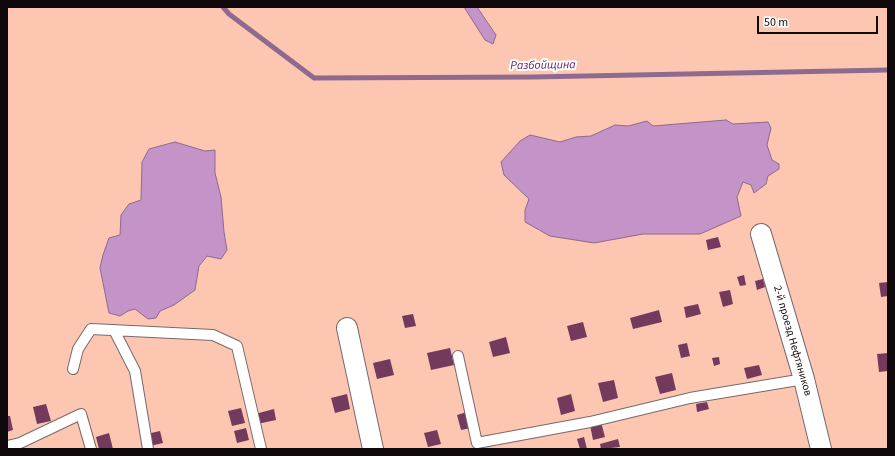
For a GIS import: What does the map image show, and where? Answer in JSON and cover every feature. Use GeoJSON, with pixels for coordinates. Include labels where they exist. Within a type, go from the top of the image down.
{"type":"FeatureCollection","features":[{"type":"Feature","properties":{"kind":"street","name":"2-й проезд Нефтяников"},"geometry":{"type":"LineString","coordinates":[[761,234],[804,379],[821,449]]}},
{"type":"Feature","properties":{"kind":"street"},"geometry":{"type":"LineString","coordinates":[[347,328],[373,449]]}},
{"type":"Feature","properties":{"kind":"lane"},"geometry":{"type":"LineString","coordinates":[[73,369],[78,349],[91,329],[213,335],[237,346],[261,449]]}},
{"type":"Feature","properties":{"kind":"lane"},"geometry":{"type":"LineString","coordinates":[[114,330],[135,371],[148,449]]}},
{"type":"Feature","properties":{"kind":"lane"},"geometry":{"type":"LineString","coordinates":[[458,356],[478,443],[590,422],[690,398],[804,379]]}},
{"type":"Feature","properties":{"kind":"lane"},"geometry":{"type":"LineString","coordinates":[[7,446],[20,443],[81,414],[91,449]]}},
{"type":"Feature","properties":{"kind":"shaded area"},"geometry":{"type":"Polygon","coordinates":[[[7,7],[888,7],[888,449],[7,449],[7,7]]]}},
{"type":"Feature","properties":{"kind":"shaded area"},"geometry":{"type":"Polygon","coordinates":[[[464,7],[477,7],[496,35],[493,44],[485,40],[464,7]]]}},
{"type":"Feature","properties":{"kind":"shaded area"},"geometry":{"type":"Polygon","coordinates":[[[726,120],[733,124],[768,122],[771,128],[767,145],[772,160],[779,164],[779,169],[768,176],[766,184],[754,193],[751,185],[743,182],[737,197],[741,216],[700,234],[643,234],[594,243],[550,236],[525,222],[525,210],[529,199],[504,175],[501,162],[520,141],[530,135],[560,142],[576,137],[591,136],[615,125],[628,126],[647,121],[653,126],[726,120]]]}},
{"type":"Feature","properties":{"kind":"shaded area"},"geometry":{"type":"Polygon","coordinates":[[[175,142],[205,151],[215,150],[215,173],[221,197],[227,250],[221,259],[207,256],[199,266],[195,290],[174,305],[160,311],[156,318],[148,319],[135,309],[120,316],[109,313],[100,268],[109,238],[120,235],[121,215],[129,204],[141,200],[142,162],[149,149],[175,142]]]}},
{"type":"Feature","properties":{"kind":"building"},"geometry":{"type":"Polygon","coordinates":[[[718,237],[721,247],[708,250],[706,240],[718,237]]]}},
{"type":"Feature","properties":{"kind":"building"},"geometry":{"type":"Polygon","coordinates":[[[744,275],[746,285],[740,286],[737,277],[744,275]]]}},
{"type":"Feature","properties":{"kind":"building"},"geometry":{"type":"Polygon","coordinates":[[[763,279],[765,287],[757,290],[755,281],[763,279]]]}},
{"type":"Feature","properties":{"kind":"building"},"geometry":{"type":"Polygon","coordinates":[[[888,282],[888,296],[881,297],[879,283],[888,282]]]}},
{"type":"Feature","properties":{"kind":"building"},"geometry":{"type":"Polygon","coordinates":[[[730,290],[733,304],[723,307],[719,292],[730,290]]]}},
{"type":"Feature","properties":{"kind":"building"},"geometry":{"type":"Polygon","coordinates":[[[698,304],[701,314],[686,318],[684,307],[698,304]]]}},
{"type":"Feature","properties":{"kind":"building"},"geometry":{"type":"Polygon","coordinates":[[[659,310],[662,322],[633,329],[630,318],[659,310]]]}},
{"type":"Feature","properties":{"kind":"building"},"geometry":{"type":"Polygon","coordinates":[[[413,314],[416,326],[405,328],[402,316],[413,314]]]}},
{"type":"Feature","properties":{"kind":"building"},"geometry":{"type":"Polygon","coordinates":[[[583,322],[587,337],[571,341],[567,326],[583,322]]]}},
{"type":"Feature","properties":{"kind":"building"},"geometry":{"type":"Polygon","coordinates":[[[506,337],[510,353],[493,357],[489,342],[506,337]]]}},
{"type":"Feature","properties":{"kind":"building"},"geometry":{"type":"Polygon","coordinates":[[[687,343],[690,356],[681,358],[678,345],[687,343]]]}},
{"type":"Feature","properties":{"kind":"building"},"geometry":{"type":"Polygon","coordinates":[[[450,348],[454,365],[431,370],[427,353],[450,348]]]}},
{"type":"Feature","properties":{"kind":"building"},"geometry":{"type":"Polygon","coordinates":[[[888,353],[888,371],[879,372],[877,354],[888,353]]]}},
{"type":"Feature","properties":{"kind":"building"},"geometry":{"type":"Polygon","coordinates":[[[719,357],[720,364],[714,366],[712,358],[719,357]]]}},
{"type":"Feature","properties":{"kind":"building"},"geometry":{"type":"Polygon","coordinates":[[[390,359],[394,375],[377,379],[373,363],[390,359]]]}},
{"type":"Feature","properties":{"kind":"building"},"geometry":{"type":"Polygon","coordinates":[[[759,365],[762,375],[747,379],[744,368],[759,365]]]}},
{"type":"Feature","properties":{"kind":"building"},"geometry":{"type":"Polygon","coordinates":[[[672,373],[676,390],[660,394],[655,377],[672,373]]]}},
{"type":"Feature","properties":{"kind":"building"},"geometry":{"type":"Polygon","coordinates":[[[614,380],[618,398],[603,402],[598,383],[614,380]]]}},
{"type":"Feature","properties":{"kind":"building"},"geometry":{"type":"Polygon","coordinates":[[[347,394],[350,409],[335,413],[331,398],[347,394]]]}},
{"type":"Feature","properties":{"kind":"building"},"geometry":{"type":"Polygon","coordinates":[[[571,394],[575,411],[561,415],[557,398],[571,394]]]}},
{"type":"Feature","properties":{"kind":"building"},"geometry":{"type":"Polygon","coordinates":[[[707,402],[709,409],[697,412],[696,404],[707,402]]]}},
{"type":"Feature","properties":{"kind":"building"},"geometry":{"type":"Polygon","coordinates":[[[46,404],[51,421],[37,424],[33,407],[46,404]]]}},
{"type":"Feature","properties":{"kind":"building"},"geometry":{"type":"Polygon","coordinates":[[[241,408],[245,423],[232,426],[228,411],[241,408]]]}},
{"type":"Feature","properties":{"kind":"building"},"geometry":{"type":"Polygon","coordinates":[[[274,409],[276,420],[257,424],[255,414],[274,409]]]}},
{"type":"Feature","properties":{"kind":"building"},"geometry":{"type":"Polygon","coordinates":[[[467,412],[471,428],[461,430],[457,415],[467,412]]]}},
{"type":"Feature","properties":{"kind":"building"},"geometry":{"type":"Polygon","coordinates":[[[7,416],[10,416],[13,430],[7,432],[7,416]]]}},
{"type":"Feature","properties":{"kind":"building"},"geometry":{"type":"Polygon","coordinates":[[[601,422],[605,437],[593,440],[590,425],[601,422]]]}},
{"type":"Feature","properties":{"kind":"building"},"geometry":{"type":"Polygon","coordinates":[[[246,428],[249,440],[237,443],[234,431],[246,428]]]}},
{"type":"Feature","properties":{"kind":"building"},"geometry":{"type":"Polygon","coordinates":[[[437,430],[441,444],[428,447],[424,433],[437,430]]]}},
{"type":"Feature","properties":{"kind":"building"},"geometry":{"type":"Polygon","coordinates":[[[160,431],[163,443],[150,446],[147,434],[160,431]]]}},
{"type":"Feature","properties":{"kind":"building"},"geometry":{"type":"Polygon","coordinates":[[[109,433],[113,449],[99,449],[96,437],[109,433]]]}},
{"type":"Feature","properties":{"kind":"building"},"geometry":{"type":"Polygon","coordinates":[[[584,437],[587,449],[580,449],[577,439],[584,437]]]}},
{"type":"Feature","properties":{"kind":"building"},"geometry":{"type":"Polygon","coordinates":[[[618,439],[620,447],[601,449],[600,444],[618,439]]]}},
{"type":"Feature","properties":{"kind":"waterway","name":"Разбойщина"},"geometry":{"type":"LineString","coordinates":[[223,7],[229,14],[314,78],[534,77],[888,70]]}}]}
